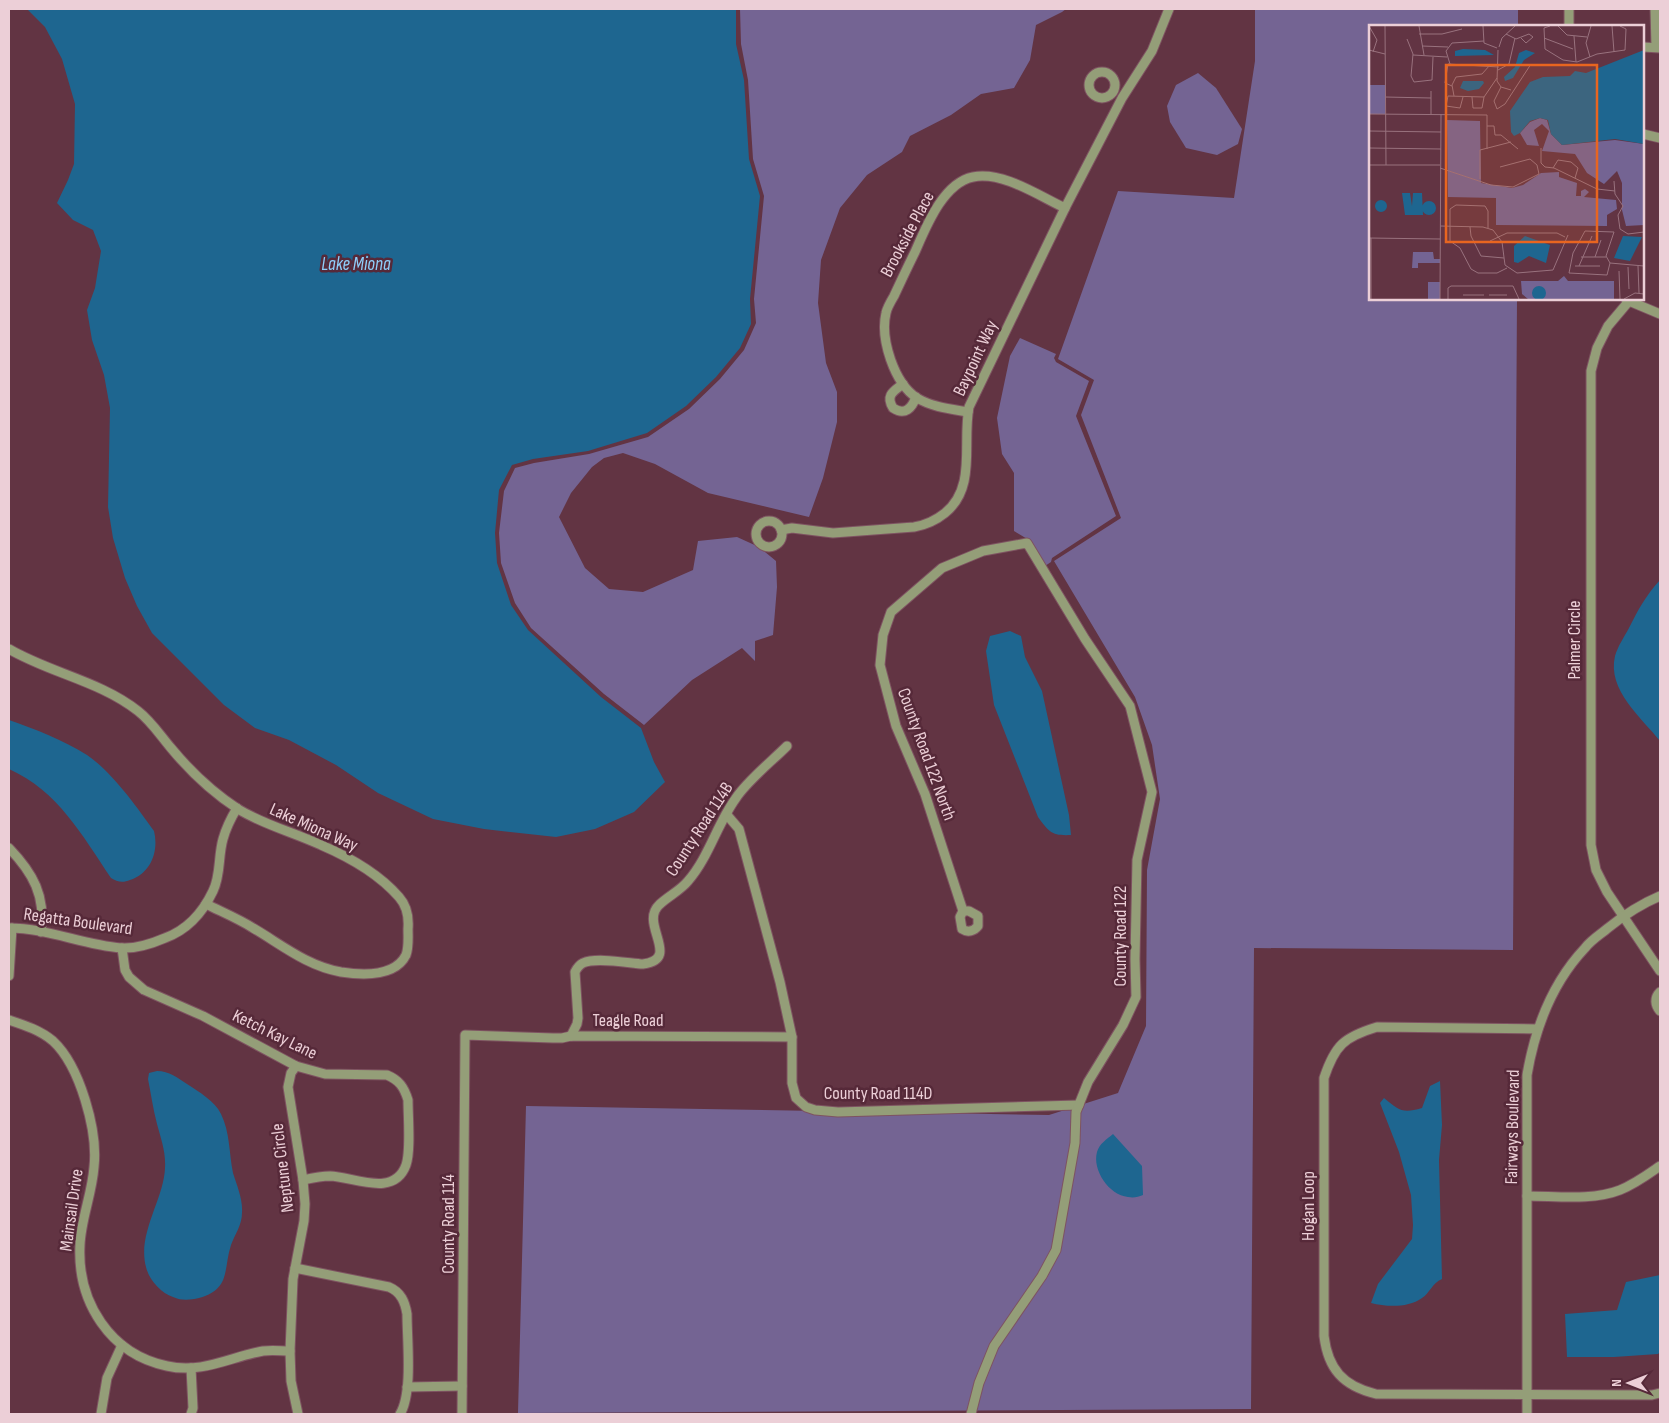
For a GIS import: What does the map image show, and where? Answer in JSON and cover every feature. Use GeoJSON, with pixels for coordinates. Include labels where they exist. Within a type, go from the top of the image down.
{"type":"FeatureCollection","features":[{"type":"Feature","properties":{"kind":"street","name":"Baypoint Way"},"geometry":{"type":"LineString","coordinates":[[781,530],[792,528],[833,533],[924,526],[951,508],[961,493],[966,476],[966,424],[968,412],[1065,208],[1122,98],[1152,51],[1169,9]]}},
{"type":"Feature","properties":{"kind":"street"},"geometry":{"type":"LineString","coordinates":[[1569,9],[1569,25]]}},
{"type":"Feature","properties":{"kind":"street"},"geometry":{"type":"LineString","coordinates":[[1644,46],[1658,48],[1655,9]]}},
{"type":"Feature","properties":{"kind":"street"},"geometry":{"type":"LineString","coordinates":[[1112,92],[1122,98]]}},
{"type":"Feature","properties":{"kind":"street"},"geometry":{"type":"LineString","coordinates":[[1644,134],[1660,138]]}},
{"type":"Feature","properties":{"kind":"street","name":"Brookside Place"},"geometry":{"type":"LineString","coordinates":[[968,412],[931,404],[916,397],[903,384],[892,366],[885,340],[886,313],[940,203],[949,191],[972,177],[987,176],[1006,180],[1065,208]]}},
{"type":"Feature","properties":{"kind":"street"},"geometry":{"type":"LineString","coordinates":[[1627,300],[1660,314]]}},
{"type":"Feature","properties":{"kind":"street","name":"Palmer Circle"},"geometry":{"type":"LineString","coordinates":[[1627,300],[1608,326],[1597,348],[1591,371],[1591,845],[1596,870],[1607,892],[1660,971]]}},
{"type":"Feature","properties":{"kind":"street"},"geometry":{"type":"LineString","coordinates":[[903,384],[891,393],[890,399],[893,408],[900,412],[908,410],[914,404],[916,397]]}},
{"type":"Feature","properties":{"kind":"street","name":"County Road 122 North"},"geometry":{"type":"LineString","coordinates":[[963,911],[925,794],[896,726],[880,665],[883,635],[891,612],[942,568],[983,551],[1028,543]]}},
{"type":"Feature","properties":{"kind":"street","name":"County Road 122"},"geometry":{"type":"LineString","coordinates":[[971,1414],[979,1383],[994,1346],[1042,1276],[1056,1250],[1075,1143],[1076,1112],[1088,1082],[1123,1025],[1136,997],[1137,860],[1152,792],[1130,706],[1085,639],[1028,543]]}},
{"type":"Feature","properties":{"kind":"street","name":"Lake Miona Way"},"geometry":{"type":"LineString","coordinates":[[9,649],[125,702],[147,718],[168,746],[195,774],[237,808],[265,824],[320,844],[354,861],[399,897],[408,912],[408,946],[401,962],[393,968],[382,972],[356,973],[327,969],[300,957],[251,926],[206,904]]}},
{"type":"Feature","properties":{"kind":"street","name":"County Road 114B"},"geometry":{"type":"LineString","coordinates":[[570,1036],[577,1024],[578,1018],[575,972],[577,968],[589,961],[643,964],[652,963],[657,959],[660,949],[653,914],[657,907],[688,883],[737,796],[787,746]]}},
{"type":"Feature","properties":{"kind":"street","name":"Regatta Boulevard"},"geometry":{"type":"LineString","coordinates":[[10,928],[41,932],[122,948],[152,944],[170,936],[184,928],[198,915],[214,889],[218,876],[222,840],[228,823],[237,808]]}},
{"type":"Feature","properties":{"kind":"street","name":"County Road 114D"},"geometry":{"type":"LineString","coordinates":[[727,815],[739,829],[780,982],[792,1037],[792,1083],[796,1098],[802,1105],[815,1110],[838,1112],[1079,1105]]}},
{"type":"Feature","properties":{"kind":"street"},"geometry":{"type":"LineString","coordinates":[[9,848],[26,867],[39,892],[43,917],[41,932]]}},
{"type":"Feature","properties":{"kind":"street","name":"Fairways Boulevard"},"geometry":{"type":"LineString","coordinates":[[1527,1414],[1527,1075],[1538,1029],[1558,983],[1585,947],[1623,916],[1660,896]]}},
{"type":"Feature","properties":{"kind":"street"},"geometry":{"type":"LineString","coordinates":[[9,976],[10,928]]}},
{"type":"Feature","properties":{"kind":"street","name":"Ketch Kay Lane"},"geometry":{"type":"LineString","coordinates":[[122,948],[125,970],[129,977],[144,990],[202,1016],[296,1066],[332,1075],[387,1075],[395,1078],[401,1084],[408,1100],[408,1157],[402,1174],[386,1184],[328,1176],[303,1180]]}},
{"type":"Feature","properties":{"kind":"street"},"geometry":{"type":"LineString","coordinates":[[1660,992],[1656,998],[1656,1003],[1660,1011]]}},
{"type":"Feature","properties":{"kind":"street","name":"Mainsail Drive"},"geometry":{"type":"LineString","coordinates":[[9,1020],[45,1035],[60,1048],[78,1081],[86,1103],[95,1155],[80,1245],[82,1277],[92,1308],[100,1322],[122,1345],[146,1359],[168,1366],[191,1368],[209,1366],[263,1351],[290,1351]]}},
{"type":"Feature","properties":{"kind":"street","name":"Hogan Loop"},"geometry":{"type":"LineString","coordinates":[[1538,1029],[1377,1027],[1357,1033],[1341,1045],[1330,1059],[1324,1078],[1324,1336],[1326,1353],[1335,1369],[1346,1382],[1359,1390],[1376,1394],[1528,1396],[1652,1395],[1660,1393]]}},
{"type":"Feature","properties":{"kind":"street","name":"Teagle Road"},"geometry":{"type":"LineString","coordinates":[[465,1035],[553,1038],[570,1036],[792,1037]]}},
{"type":"Feature","properties":{"kind":"street","name":"County Road 114"},"geometry":{"type":"LineString","coordinates":[[462,1414],[465,1035]]}},
{"type":"Feature","properties":{"kind":"street","name":"Neptune Circle"},"geometry":{"type":"LineString","coordinates":[[296,1066],[290,1073],[288,1087],[303,1180],[304,1222],[293,1279],[290,1351],[291,1381],[298,1414]]}},
{"type":"Feature","properties":{"kind":"street"},"geometry":{"type":"LineString","coordinates":[[1527,1196],[1588,1196],[1605,1194],[1632,1184],[1660,1166]]}},
{"type":"Feature","properties":{"kind":"street"},"geometry":{"type":"LineString","coordinates":[[295,1268],[382,1286],[395,1290],[401,1296],[407,1314],[407,1387],[404,1407],[400,1414]]}},
{"type":"Feature","properties":{"kind":"street"},"geometry":{"type":"LineString","coordinates":[[101,1414],[107,1378],[122,1345]]}},
{"type":"Feature","properties":{"kind":"street"},"geometry":{"type":"LineString","coordinates":[[191,1368],[193,1396],[191,1414]]}},
{"type":"Feature","properties":{"kind":"street"},"geometry":{"type":"LineString","coordinates":[[407,1387],[462,1386]]}},
{"type":"Feature","properties":{"kind":"shaded area"},"geometry":{"type":"Polygon","coordinates":[[[740,9],[1066,9],[1036,25],[1030,60],[1014,88],[981,94],[951,115],[910,136],[902,152],[867,175],[840,208],[821,260],[818,303],[826,363],[837,392],[837,422],[823,478],[809,517],[708,493],[655,464],[623,453],[604,458],[592,467],[571,493],[559,517],[585,568],[609,589],[643,592],[693,570],[698,541],[737,537],[759,547],[776,561],[777,587],[773,635],[755,641],[755,661],[742,648],[692,680],[644,725],[604,694],[531,628],[515,603],[501,563],[499,533],[504,491],[515,468],[589,454],[648,437],[689,409],[720,379],[744,350],[756,323],[754,299],[764,196],[753,159],[748,80],[741,44],[740,9]]]}},
{"type":"Feature","properties":{"kind":"shaded area"},"geometry":{"type":"Polygon","coordinates":[[[1255,9],[1518,9],[1518,25],[1369,25],[1369,300],[1517,300],[1513,950],[1254,948],[1251,1409],[518,1413],[526,1106],[1049,1115],[1118,1093],[1146,1026],[1147,870],[1160,799],[1152,745],[1135,697],[1054,561],[1121,518],[1081,415],[1094,380],[1058,359],[1118,191],[1234,198],[1255,61],[1255,9]]]}},
{"type":"Feature","properties":{"kind":"shaded area"},"geometry":{"type":"Polygon","coordinates":[[[1198,73],[1216,88],[1242,129],[1238,144],[1217,155],[1186,148],[1170,122],[1167,106],[1176,85],[1198,73]]]}},
{"type":"Feature","properties":{"kind":"shaded area"},"geometry":{"type":"Polygon","coordinates":[[[1020,338],[1056,354],[1054,358],[1056,362],[1089,381],[1076,416],[1116,516],[1052,558],[1051,562],[1045,566],[1029,540],[1014,531],[1014,473],[1002,454],[997,418],[1010,356],[1020,338]]]}},
{"type":"Feature","properties":{"kind":"water","name":"Lake Miona"},"geometry":{"type":"Polygon","coordinates":[[[27,9],[736,9],[736,44],[744,80],[749,159],[760,196],[750,299],[751,324],[740,348],[716,377],[686,406],[647,433],[588,451],[533,459],[512,465],[499,490],[495,533],[497,563],[511,605],[528,630],[601,697],[641,728],[654,762],[665,782],[634,812],[595,829],[556,837],[484,829],[433,819],[378,793],[336,765],[289,740],[255,728],[224,705],[152,633],[137,606],[125,578],[113,538],[108,507],[110,408],[104,375],[92,340],[87,310],[95,288],[101,251],[93,230],[73,220],[57,203],[74,164],[75,104],[62,59],[45,27],[27,9]]]}},
{"type":"Feature","properties":{"kind":"water"},"geometry":{"type":"Polygon","coordinates":[[[1660,580],[1660,741],[1627,702],[1616,680],[1614,668],[1615,656],[1621,642],[1643,603],[1660,580]]]}},
{"type":"Feature","properties":{"kind":"water"},"geometry":{"type":"Polygon","coordinates":[[[1010,631],[1021,636],[1025,657],[1042,691],[1069,815],[1071,835],[1055,834],[1038,817],[994,705],[986,651],[990,636],[1010,631]]]}},
{"type":"Feature","properties":{"kind":"water"},"geometry":{"type":"Polygon","coordinates":[[[9,720],[68,744],[96,762],[114,780],[154,831],[154,853],[148,867],[143,872],[125,882],[111,878],[79,830],[55,802],[42,789],[9,769],[9,720]]]}},
{"type":"Feature","properties":{"kind":"water"},"geometry":{"type":"Polygon","coordinates":[[[157,1071],[177,1077],[206,1097],[218,1109],[226,1128],[233,1173],[242,1203],[241,1222],[231,1245],[224,1278],[216,1289],[199,1298],[186,1300],[169,1295],[153,1281],[146,1267],[144,1255],[145,1242],[164,1180],[165,1168],[164,1151],[154,1113],[148,1079],[149,1073],[157,1071]]]}},
{"type":"Feature","properties":{"kind":"water"},"geometry":{"type":"Polygon","coordinates":[[[1440,1081],[1442,1125],[1439,1160],[1442,1279],[1425,1296],[1410,1304],[1390,1306],[1371,1303],[1378,1284],[1412,1239],[1413,1225],[1411,1195],[1399,1152],[1380,1103],[1384,1098],[1401,1110],[1410,1111],[1422,1108],[1430,1086],[1440,1081]]]}},
{"type":"Feature","properties":{"kind":"water"},"geometry":{"type":"Polygon","coordinates":[[[1113,1134],[1142,1166],[1143,1195],[1128,1197],[1114,1192],[1100,1174],[1096,1159],[1097,1152],[1101,1144],[1113,1134]]]}},
{"type":"Feature","properties":{"kind":"water"},"geometry":{"type":"Polygon","coordinates":[[[1660,1275],[1660,1352],[1658,1354],[1614,1357],[1567,1357],[1565,1314],[1617,1310],[1626,1282],[1660,1275]]]}}]}
